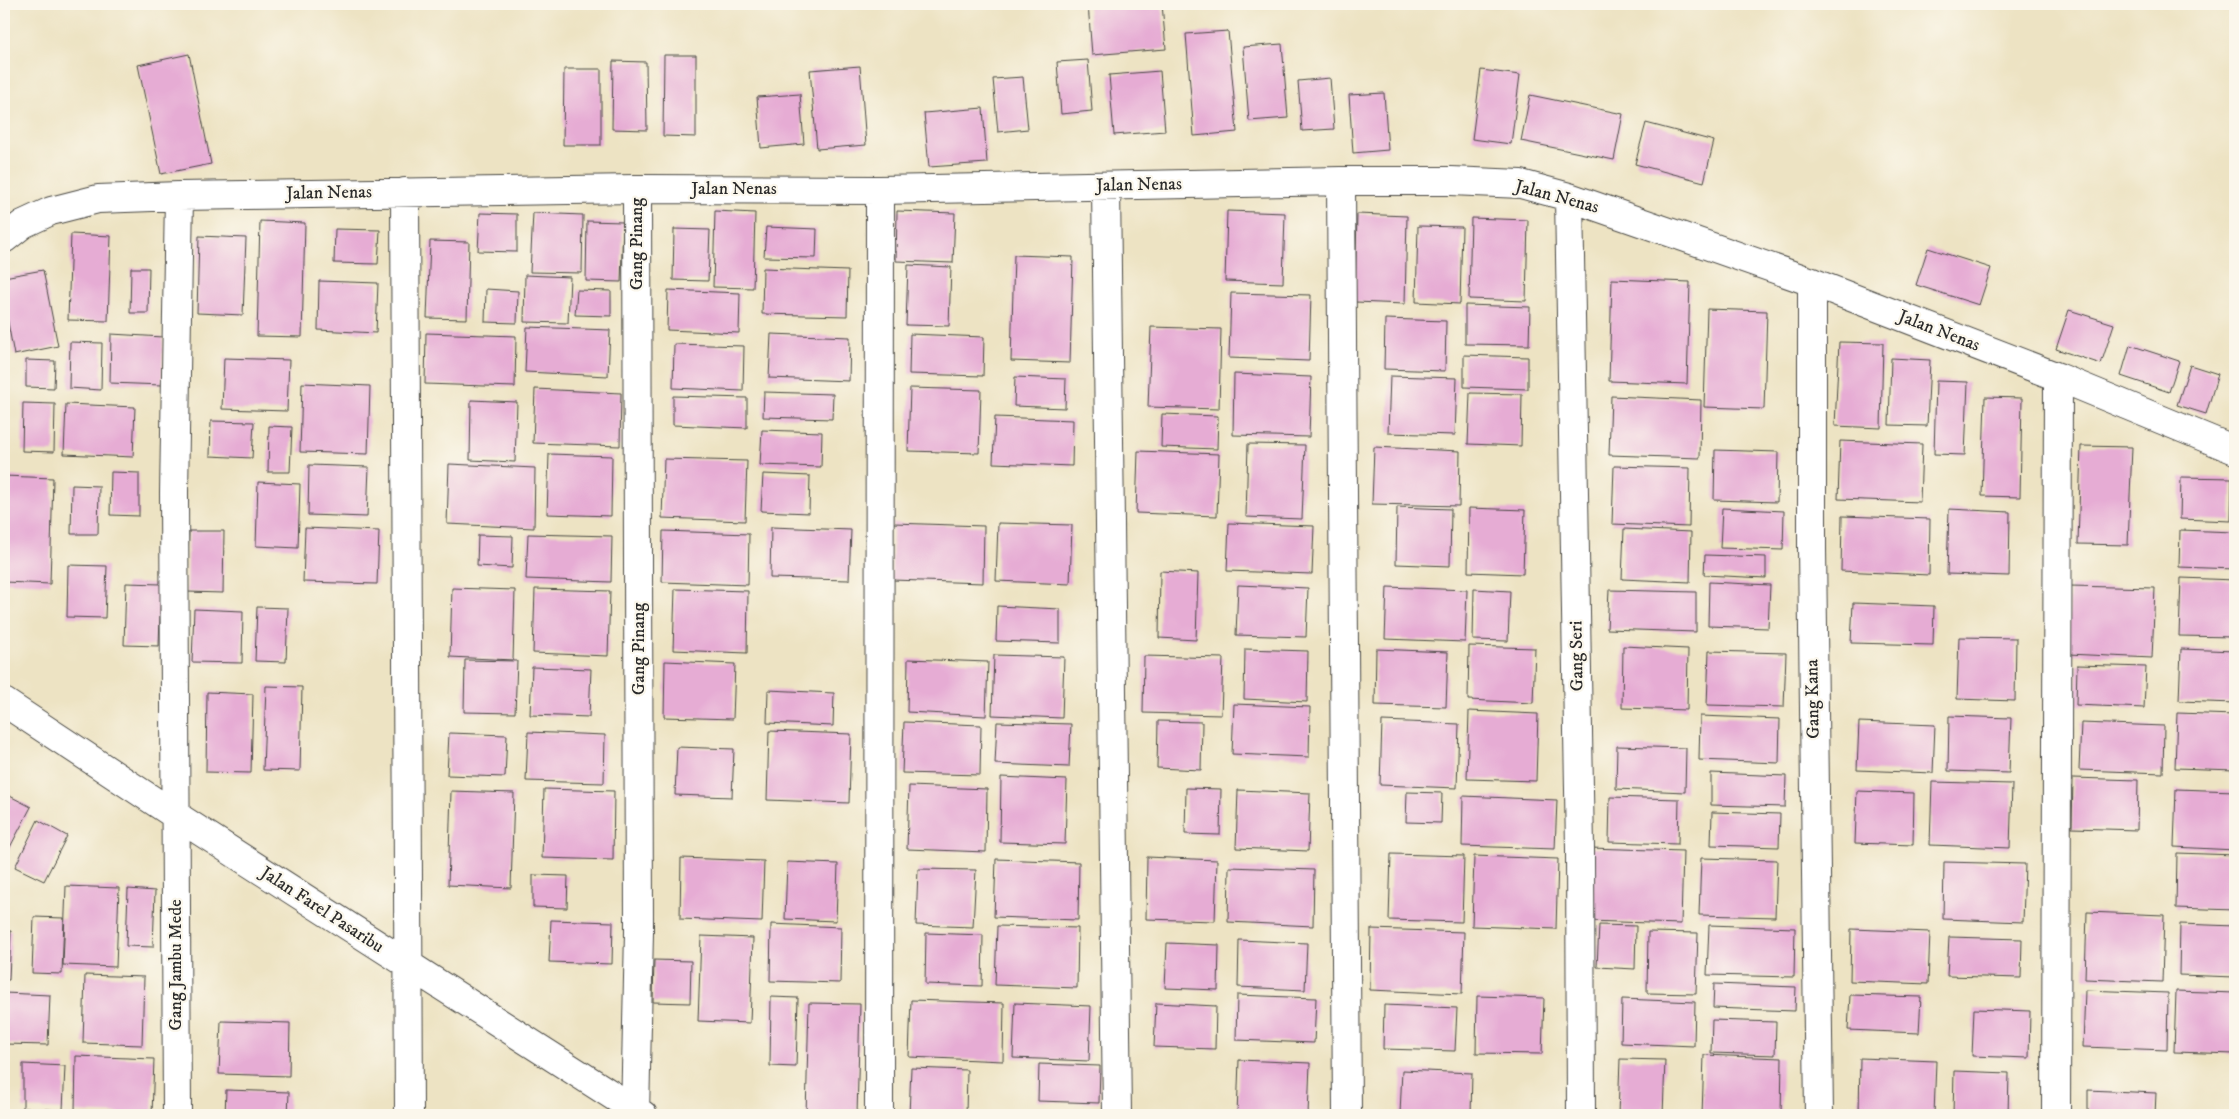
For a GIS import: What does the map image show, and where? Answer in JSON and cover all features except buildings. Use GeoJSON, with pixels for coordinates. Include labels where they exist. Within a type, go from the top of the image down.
{"type":"FeatureCollection","features":[{"type":"Feature","properties":{"kind":"street","name":"Jalan Nenas"},"geometry":{"type":"LineString","coordinates":[[4,239],[23,224],[51,211],[98,199],[178,196],[637,188],[880,190],[1341,181],[1451,181],[1521,184],[1569,197],[1812,282],[2058,377],[2235,450]]}},
{"type":"Feature","properties":{"kind":"street"},"geometry":{"type":"LineString","coordinates":[[1341,181],[1346,1115]]}},
{"type":"Feature","properties":{"kind":"street"},"geometry":{"type":"LineString","coordinates":[[1106,186],[1116,1115]]}},
{"type":"Feature","properties":{"kind":"street","name":"Gang Pinang"},"geometry":{"type":"LineString","coordinates":[[637,188],[638,1114]]}},
{"type":"Feature","properties":{"kind":"street"},"geometry":{"type":"LineString","coordinates":[[879,1115],[880,190]]}},
{"type":"Feature","properties":{"kind":"street"},"geometry":{"type":"LineString","coordinates":[[406,192],[407,965],[409,1115]]}},
{"type":"Feature","properties":{"kind":"street","name":"Gang Jambu Mede"},"geometry":{"type":"LineString","coordinates":[[177,1115],[174,493],[178,196]]}},
{"type":"Feature","properties":{"kind":"street","name":"Gang Seri"},"geometry":{"type":"LineString","coordinates":[[1569,197],[1580,829],[1581,1115]]}},
{"type":"Feature","properties":{"kind":"street","name":"Gang Kana"},"geometry":{"type":"LineString","coordinates":[[1812,282],[1812,548],[1819,1115]]}},
{"type":"Feature","properties":{"kind":"street"},"geometry":{"type":"LineString","coordinates":[[2056,1115],[2058,377]]}},
{"type":"Feature","properties":{"kind":"street","name":"Jalan Farel Pasaribu"},"geometry":{"type":"LineString","coordinates":[[4,702],[175,815],[638,1114]]}}]}
